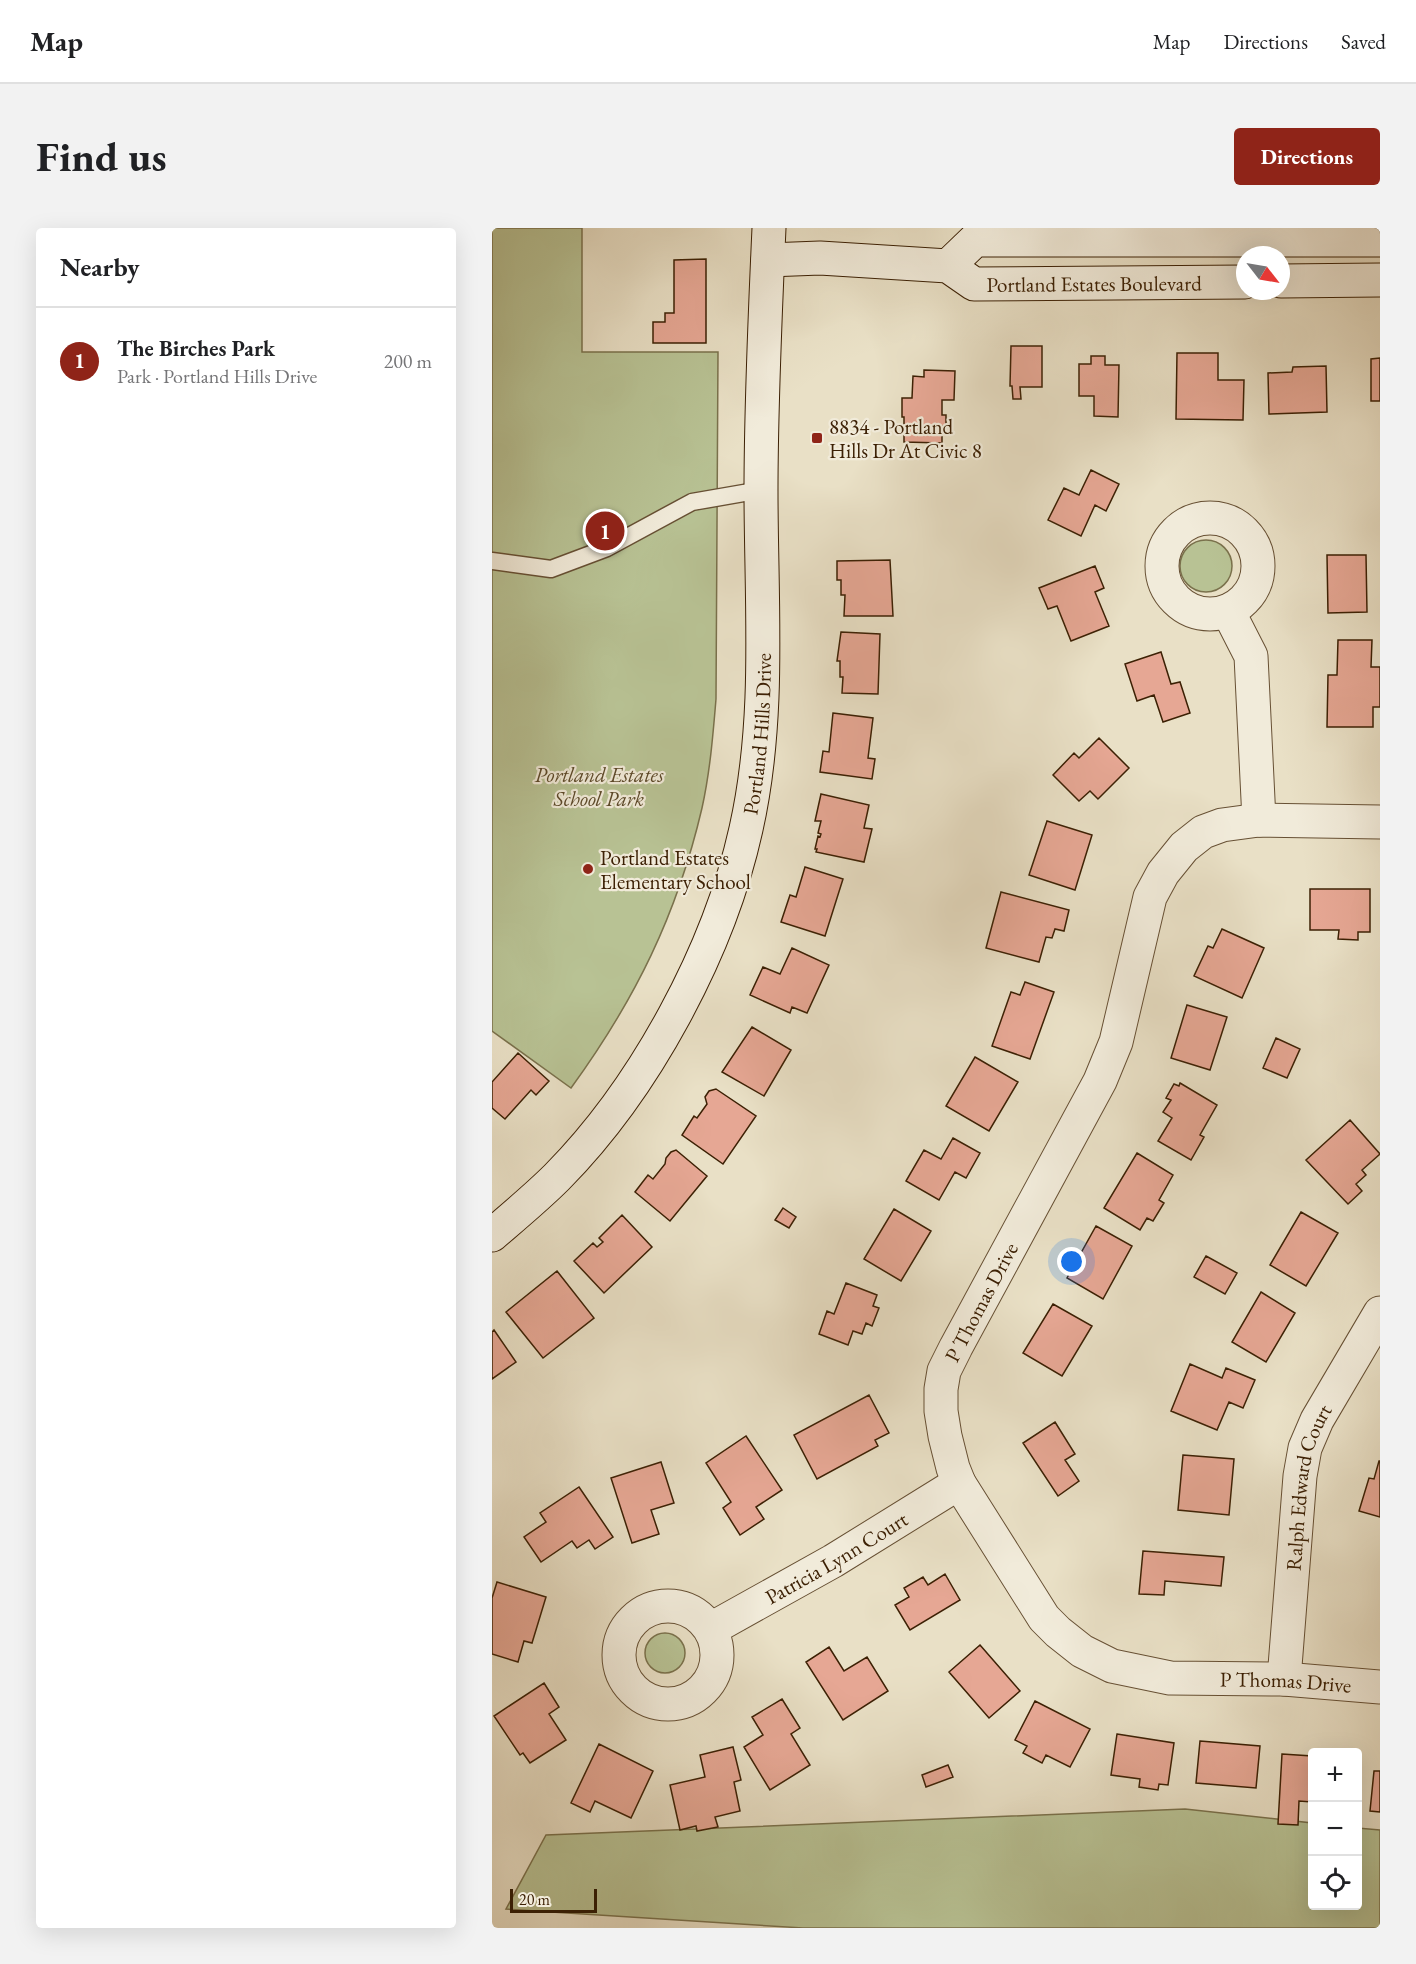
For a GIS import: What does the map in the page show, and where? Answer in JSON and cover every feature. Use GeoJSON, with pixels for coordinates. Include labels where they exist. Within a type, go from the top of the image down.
{"type":"FeatureCollection","features":[{"type":"Feature","properties":{"kind":"street","name":"Portland Hills Drive"},"geometry":{"type":"LineString","coordinates":[[492,1235],[557,1177],[610,1114],[667,1031],[711,940],[746,830],[758,761],[764,680],[761,490],[769,228]]}},
{"type":"Feature","properties":{"kind":"street","name":"Portland Estates Boulevard"},"geometry":{"type":"LineString","coordinates":[[1236,282],[974,285],[948,266],[975,240],[1380,240]]}},
{"type":"Feature","properties":{"kind":"street"},"geometry":{"type":"LineString","coordinates":[[768,260],[820,258],[948,266]]}},
{"type":"Feature","properties":{"kind":"street"},"geometry":{"type":"LineString","coordinates":[[1290,281],[1380,280]]}},
{"type":"Feature","properties":{"kind":"street"},"geometry":{"type":"LineString","coordinates":[[1228,611],[1251,656],[1259,820]]}},
{"type":"Feature","properties":{"kind":"street","name":"P Thomas Drive"},"geometry":{"type":"LineString","coordinates":[[1380,822],[1259,820],[1222,825],[1203,832],[1184,847],[1163,873],[1150,897],[1116,1042],[1100,1082],[944,1371],[941,1389],[941,1411],[945,1436],[959,1483],[1044,1618],[1082,1651],[1112,1666],[1170,1678],[1284,1679],[1380,1687]]}},
{"type":"Feature","properties":{"kind":"street","name":"Ralph Edward Court"},"geometry":{"type":"LineString","coordinates":[[1284,1679],[1300,1476],[1305,1448],[1317,1420],[1380,1313]]}},
{"type":"Feature","properties":{"kind":"street","name":"Patricia Lynn Court"},"geometry":{"type":"LineString","coordinates":[[711,1629],[833,1561],[959,1483]]}},
{"type":"Feature","properties":{"kind":"lane"},"geometry":{"type":"LineString","coordinates":[[492,561],[551,569],[607,548],[692,502],[761,490]]}},
{"type":"Feature","properties":{"kind":"green space","name":"Portland Estates School Park"},"geometry":{"type":"Polygon","coordinates":[[[492,228],[582,228],[582,352],[718,352],[716,699],[705,794],[680,885],[651,955],[615,1022],[571,1088],[492,1031],[492,228]]]}},
{"type":"Feature","properties":{"kind":"green space"},"geometry":{"type":"Polygon","coordinates":[[[1206,540],[1216,542],[1224,548],[1230,556],[1232,566],[1230,576],[1224,584],[1216,590],[1206,592],[1196,590],[1188,584],[1182,576],[1180,566],[1182,556],[1188,548],[1196,542],[1206,540]]]}},
{"type":"Feature","properties":{"kind":"green space"},"geometry":{"type":"Polygon","coordinates":[[[665,1633],[673,1634],[679,1639],[684,1645],[684,1661],[679,1667],[673,1672],[665,1673],[657,1672],[651,1667],[646,1661],[645,1653],[646,1645],[651,1639],[657,1634],[665,1633]]]}},
{"type":"Feature","properties":{"kind":"green space"},"geometry":{"type":"Polygon","coordinates":[[[1185,1809],[1308,1823],[1308,1910],[1362,1910],[1362,1828],[1380,1830],[1380,1928],[803,1928],[506,1909],[546,1835],[1185,1809]]]}},
{"type":"Feature","properties":{"kind":"building"},"geometry":{"type":"Polygon","coordinates":[[[706,259],[706,343],[653,343],[653,322],[665,322],[665,313],[674,313],[674,260],[706,259]]]}},
{"type":"Feature","properties":{"kind":"building"},"geometry":{"type":"Polygon","coordinates":[[[1011,346],[1042,346],[1042,387],[1020,387],[1021,399],[1013,399],[1012,386],[1010,386],[1011,346]]]}},
{"type":"Feature","properties":{"kind":"building"},"geometry":{"type":"Polygon","coordinates":[[[1177,353],[1218,353],[1218,380],[1244,380],[1243,420],[1176,419],[1177,353]]]}},
{"type":"Feature","properties":{"kind":"building"},"geometry":{"type":"Polygon","coordinates":[[[1091,356],[1105,356],[1105,365],[1119,365],[1118,417],[1094,416],[1094,396],[1079,396],[1079,364],[1091,364],[1091,356]]]}},
{"type":"Feature","properties":{"kind":"building"},"geometry":{"type":"Polygon","coordinates":[[[1380,358],[1380,401],[1371,401],[1371,359],[1380,358]]]}},
{"type":"Feature","properties":{"kind":"building"},"geometry":{"type":"Polygon","coordinates":[[[1326,366],[1327,412],[1269,414],[1268,373],[1292,372],[1293,367],[1326,366]]]}},
{"type":"Feature","properties":{"kind":"building"},"geometry":{"type":"Polygon","coordinates":[[[924,370],[955,371],[954,400],[942,400],[942,415],[946,415],[946,426],[942,426],[942,443],[904,442],[902,398],[912,398],[913,376],[924,377],[924,370]]]}},
{"type":"Feature","properties":{"kind":"building"},"geometry":{"type":"Polygon","coordinates":[[[1091,470],[1119,484],[1106,511],[1095,505],[1081,536],[1048,520],[1064,488],[1079,495],[1091,470]]]}},
{"type":"Feature","properties":{"kind":"building"},"geometry":{"type":"Polygon","coordinates":[[[1327,555],[1366,555],[1367,612],[1328,613],[1327,555]]]}},
{"type":"Feature","properties":{"kind":"building"},"geometry":{"type":"Polygon","coordinates":[[[890,560],[893,616],[844,616],[845,595],[841,595],[841,580],[837,580],[837,561],[890,560]]]}},
{"type":"Feature","properties":{"kind":"building"},"geometry":{"type":"Polygon","coordinates":[[[1095,566],[1104,588],[1095,592],[1109,626],[1071,641],[1057,606],[1048,609],[1039,588],[1095,566]]]}},
{"type":"Feature","properties":{"kind":"building"},"geometry":{"type":"Polygon","coordinates":[[[841,632],[880,634],[878,694],[842,693],[843,677],[840,677],[840,661],[837,661],[841,632]]]}},
{"type":"Feature","properties":{"kind":"building"},"geometry":{"type":"Polygon","coordinates":[[[1338,640],[1372,640],[1371,667],[1380,667],[1380,707],[1373,707],[1373,727],[1327,727],[1328,675],[1337,675],[1338,640]]]}},
{"type":"Feature","properties":{"kind":"building"},"geometry":{"type":"Polygon","coordinates":[[[1161,652],[1171,684],[1180,682],[1190,713],[1163,722],[1154,695],[1137,701],[1125,664],[1161,652]]]}},
{"type":"Feature","properties":{"kind":"building"},"geometry":{"type":"Polygon","coordinates":[[[833,713],[873,718],[868,758],[875,759],[872,779],[820,772],[823,751],[829,752],[833,713]]]}},
{"type":"Feature","properties":{"kind":"building"},"geometry":{"type":"Polygon","coordinates":[[[1099,738],[1129,768],[1098,799],[1090,791],[1079,801],[1053,775],[1074,753],[1079,758],[1099,738]]]}},
{"type":"Feature","properties":{"kind":"building"},"geometry":{"type":"Polygon","coordinates":[[[821,794],[869,805],[864,828],[872,829],[864,862],[816,852],[818,836],[820,837],[821,834],[818,833],[821,821],[815,821],[821,794]]]}},
{"type":"Feature","properties":{"kind":"building"},"geometry":{"type":"Polygon","coordinates":[[[1047,821],[1092,835],[1075,890],[1029,875],[1047,821]]]}},
{"type":"Feature","properties":{"kind":"building"},"geometry":{"type":"Polygon","coordinates":[[[805,867],[843,879],[825,936],[781,922],[790,895],[796,897],[805,867]]]}},
{"type":"Feature","properties":{"kind":"building"},"geometry":{"type":"Polygon","coordinates":[[[1310,889],[1370,889],[1370,932],[1358,932],[1358,940],[1338,939],[1339,930],[1310,930],[1310,889]]]}},
{"type":"Feature","properties":{"kind":"building"},"geometry":{"type":"Polygon","coordinates":[[[1001,892],[1069,910],[1064,931],[1055,929],[1052,938],[1046,937],[1039,962],[986,948],[1001,892]]]}},
{"type":"Feature","properties":{"kind":"building"},"geometry":{"type":"Polygon","coordinates":[[[1222,929],[1264,948],[1242,998],[1194,976],[1208,946],[1213,948],[1222,929]]]}},
{"type":"Feature","properties":{"kind":"building"},"geometry":{"type":"Polygon","coordinates":[[[792,948],[829,965],[807,1013],[792,1007],[790,1013],[750,995],[763,967],[780,974],[792,948]]]}},
{"type":"Feature","properties":{"kind":"building"},"geometry":{"type":"Polygon","coordinates":[[[1025,982],[1054,992],[1030,1059],[992,1046],[1011,992],[1020,995],[1025,982]]]}},
{"type":"Feature","properties":{"kind":"building"},"geometry":{"type":"Polygon","coordinates":[[[1187,1005],[1227,1017],[1210,1070],[1171,1058],[1187,1005]]]}},
{"type":"Feature","properties":{"kind":"building"},"geometry":{"type":"Polygon","coordinates":[[[752,1027],[791,1050],[764,1096],[722,1072],[752,1027]]]}},
{"type":"Feature","properties":{"kind":"building"},"geometry":{"type":"Polygon","coordinates":[[[1276,1038],[1300,1049],[1287,1078],[1263,1068],[1276,1038]]]}},
{"type":"Feature","properties":{"kind":"building"},"geometry":{"type":"Polygon","coordinates":[[[518,1053],[549,1081],[536,1095],[531,1090],[505,1119],[492,1108],[492,1082],[518,1053]]]}},
{"type":"Feature","properties":{"kind":"building"},"geometry":{"type":"Polygon","coordinates":[[[975,1057],[1018,1082],[989,1131],[946,1106],[975,1057]]]}},
{"type":"Feature","properties":{"kind":"building"},"geometry":{"type":"Polygon","coordinates":[[[1180,1083],[1217,1105],[1200,1135],[1204,1137],[1191,1160],[1158,1141],[1172,1118],[1163,1112],[1171,1100],[1166,1098],[1174,1084],[1179,1086],[1180,1083]]]}},
{"type":"Feature","properties":{"kind":"building"},"geometry":{"type":"Polygon","coordinates":[[[716,1089],[756,1116],[723,1164],[682,1135],[694,1116],[697,1118],[707,1104],[705,1097],[709,1091],[716,1089]]]}},
{"type":"Feature","properties":{"kind":"building"},"geometry":{"type":"Polygon","coordinates":[[[1350,1120],[1380,1154],[1362,1170],[1366,1175],[1356,1184],[1362,1191],[1348,1204],[1306,1160],[1350,1120]]]}},
{"type":"Feature","properties":{"kind":"building"},"geometry":{"type":"Polygon","coordinates":[[[953,1138],[980,1153],[966,1178],[955,1172],[939,1200],[906,1181],[924,1150],[941,1159],[953,1138]]]}},
{"type":"Feature","properties":{"kind":"building"},"geometry":{"type":"Polygon","coordinates":[[[676,1150],[707,1176],[670,1221],[635,1192],[648,1175],[653,1179],[665,1164],[666,1158],[676,1150]]]}},
{"type":"Feature","properties":{"kind":"building"},"geometry":{"type":"Polygon","coordinates":[[[1137,1153],[1173,1175],[1159,1200],[1164,1203],[1153,1221],[1147,1218],[1140,1230],[1104,1208],[1137,1153]]]}},
{"type":"Feature","properties":{"kind":"building"},"geometry":{"type":"Polygon","coordinates":[[[783,1208],[796,1217],[789,1228],[775,1220],[783,1208]]]}},
{"type":"Feature","properties":{"kind":"building"},"geometry":{"type":"Polygon","coordinates":[[[894,1209],[931,1231],[901,1281],[864,1259],[894,1209]]]}},
{"type":"Feature","properties":{"kind":"building"},"geometry":{"type":"Polygon","coordinates":[[[1301,1212],[1338,1233],[1306,1286],[1270,1265],[1301,1212]]]}},
{"type":"Feature","properties":{"kind":"building"},"geometry":{"type":"Polygon","coordinates":[[[622,1215],[652,1247],[604,1293],[574,1261],[593,1243],[597,1247],[603,1242],[599,1238],[622,1215]]]}},
{"type":"Feature","properties":{"kind":"building"},"geometry":{"type":"Polygon","coordinates":[[[1096,1226],[1132,1246],[1103,1299],[1067,1278],[1096,1226]]]}},
{"type":"Feature","properties":{"kind":"building"},"geometry":{"type":"Polygon","coordinates":[[[1206,1256],[1237,1273],[1225,1294],[1194,1277],[1206,1256]]]}},
{"type":"Feature","properties":{"kind":"building"},"geometry":{"type":"Polygon","coordinates":[[[557,1271],[594,1318],[543,1358],[506,1312],[557,1271]]]}},
{"type":"Feature","properties":{"kind":"building"},"geometry":{"type":"Polygon","coordinates":[[[846,1283],[877,1295],[873,1306],[879,1308],[872,1326],[866,1323],[862,1334],[853,1331],[848,1345],[819,1334],[827,1311],[834,1314],[846,1283]]]}},
{"type":"Feature","properties":{"kind":"building"},"geometry":{"type":"Polygon","coordinates":[[[1261,1292],[1295,1313],[1266,1362],[1232,1342],[1261,1292]]]}},
{"type":"Feature","properties":{"kind":"building"},"geometry":{"type":"Polygon","coordinates":[[[1053,1304],[1092,1326],[1062,1376],[1023,1353],[1053,1304]]]}},
{"type":"Feature","properties":{"kind":"building"},"geometry":{"type":"Polygon","coordinates":[[[494,1330],[516,1362],[492,1379],[492,1332],[494,1330]]]}},
{"type":"Feature","properties":{"kind":"building"},"geometry":{"type":"Polygon","coordinates":[[[1190,1364],[1222,1378],[1226,1368],[1255,1380],[1243,1408],[1229,1402],[1217,1430],[1171,1411],[1190,1364]]]}},
{"type":"Feature","properties":{"kind":"building"},"geometry":{"type":"Polygon","coordinates":[[[869,1395],[889,1433],[875,1440],[878,1446],[817,1479],[794,1435],[869,1395]]]}},
{"type":"Feature","properties":{"kind":"building"},"geometry":{"type":"Polygon","coordinates":[[[1055,1422],[1075,1454],[1065,1460],[1079,1481],[1058,1496],[1023,1443],[1055,1422]]]}},
{"type":"Feature","properties":{"kind":"building"},"geometry":{"type":"Polygon","coordinates":[[[746,1436],[782,1490],[756,1507],[764,1519],[740,1535],[723,1508],[731,1502],[706,1463],[746,1436]]]}},
{"type":"Feature","properties":{"kind":"building"},"geometry":{"type":"Polygon","coordinates":[[[1183,1455],[1234,1459],[1229,1515],[1178,1510],[1183,1455]]]}},
{"type":"Feature","properties":{"kind":"building"},"geometry":{"type":"Polygon","coordinates":[[[1379,1461],[1380,1517],[1359,1511],[1369,1478],[1374,1479],[1379,1461]]]}},
{"type":"Feature","properties":{"kind":"building"},"geometry":{"type":"Polygon","coordinates":[[[661,1462],[674,1503],[651,1510],[659,1534],[632,1543],[611,1478],[661,1462]]]}},
{"type":"Feature","properties":{"kind":"building"},"geometry":{"type":"Polygon","coordinates":[[[579,1487],[613,1537],[595,1549],[589,1540],[577,1548],[572,1541],[541,1562],[524,1537],[546,1522],[540,1513],[579,1487]]]}},
{"type":"Feature","properties":{"kind":"building"},"geometry":{"type":"Polygon","coordinates":[[[1143,1551],[1224,1557],[1221,1586],[1165,1581],[1164,1595],[1139,1594],[1143,1551]]]}},
{"type":"Feature","properties":{"kind":"building"},"geometry":{"type":"Polygon","coordinates":[[[945,1574],[960,1600],[910,1630],[895,1605],[909,1597],[904,1588],[923,1577],[928,1585],[945,1574]]]}},
{"type":"Feature","properties":{"kind":"building"},"geometry":{"type":"Polygon","coordinates":[[[497,1582],[546,1597],[532,1643],[524,1641],[518,1662],[492,1654],[492,1598],[497,1582]]]}},
{"type":"Feature","properties":{"kind":"building"},"geometry":{"type":"Polygon","coordinates":[[[980,1645],[1020,1691],[989,1718],[949,1672],[980,1645]]]}},
{"type":"Feature","properties":{"kind":"building"},"geometry":{"type":"Polygon","coordinates":[[[829,1647],[844,1671],[867,1657],[888,1691],[843,1720],[806,1662],[829,1647]]]}},
{"type":"Feature","properties":{"kind":"building"},"geometry":{"type":"Polygon","coordinates":[[[544,1683],[559,1707],[549,1714],[566,1740],[530,1763],[523,1753],[520,1755],[494,1716],[544,1683]]]}},
{"type":"Feature","properties":{"kind":"building"},"geometry":{"type":"Polygon","coordinates":[[[782,1699],[800,1728],[791,1734],[810,1765],[770,1790],[744,1747],[763,1735],[752,1717],[782,1699]]]}},
{"type":"Feature","properties":{"kind":"building"},"geometry":{"type":"Polygon","coordinates":[[[1035,1701],[1090,1729],[1070,1767],[1046,1755],[1042,1763],[1023,1753],[1027,1746],[1015,1740],[1035,1701]]]}},
{"type":"Feature","properties":{"kind":"building"},"geometry":{"type":"Polygon","coordinates":[[[1117,1734],[1174,1743],[1168,1785],[1159,1784],[1158,1790],[1139,1787],[1140,1779],[1111,1775],[1117,1734]]]}},
{"type":"Feature","properties":{"kind":"building"},"geometry":{"type":"Polygon","coordinates":[[[1200,1741],[1260,1746],[1256,1788],[1196,1783],[1200,1741]]]}},
{"type":"Feature","properties":{"kind":"building"},"geometry":{"type":"Polygon","coordinates":[[[599,1744],[653,1771],[631,1818],[595,1801],[590,1812],[571,1803],[599,1744]]]}},
{"type":"Feature","properties":{"kind":"building"},"geometry":{"type":"Polygon","coordinates":[[[733,1747],[741,1780],[734,1782],[740,1811],[715,1817],[718,1827],[697,1831],[696,1826],[680,1830],[670,1785],[705,1777],[700,1755],[733,1747]]]}},
{"type":"Feature","properties":{"kind":"building"},"geometry":{"type":"Polygon","coordinates":[[[1282,1754],[1308,1756],[1308,1802],[1299,1801],[1298,1825],[1278,1824],[1282,1754]]]}},
{"type":"Feature","properties":{"kind":"building"},"geometry":{"type":"Polygon","coordinates":[[[948,1765],[953,1777],[926,1787],[922,1775],[948,1765]]]}},
{"type":"Feature","properties":{"kind":"building"},"geometry":{"type":"Polygon","coordinates":[[[1374,1771],[1380,1771],[1380,1812],[1370,1811],[1374,1771]]]}},
{"type":"Feature","properties":{"kind":"place","name":"8834 - Portland Hills Dr At Civic 8"},"geometry":{"type":"Point","coordinates":[817,438]}},
{"type":"Feature","properties":{"kind":"place","name":"The Birches Park"},"geometry":{"type":"Point","coordinates":[605,531]}},
{"type":"Feature","properties":{"kind":"place","name":"Portland Estates Elementary School"},"geometry":{"type":"Point","coordinates":[588,869]}}]}
